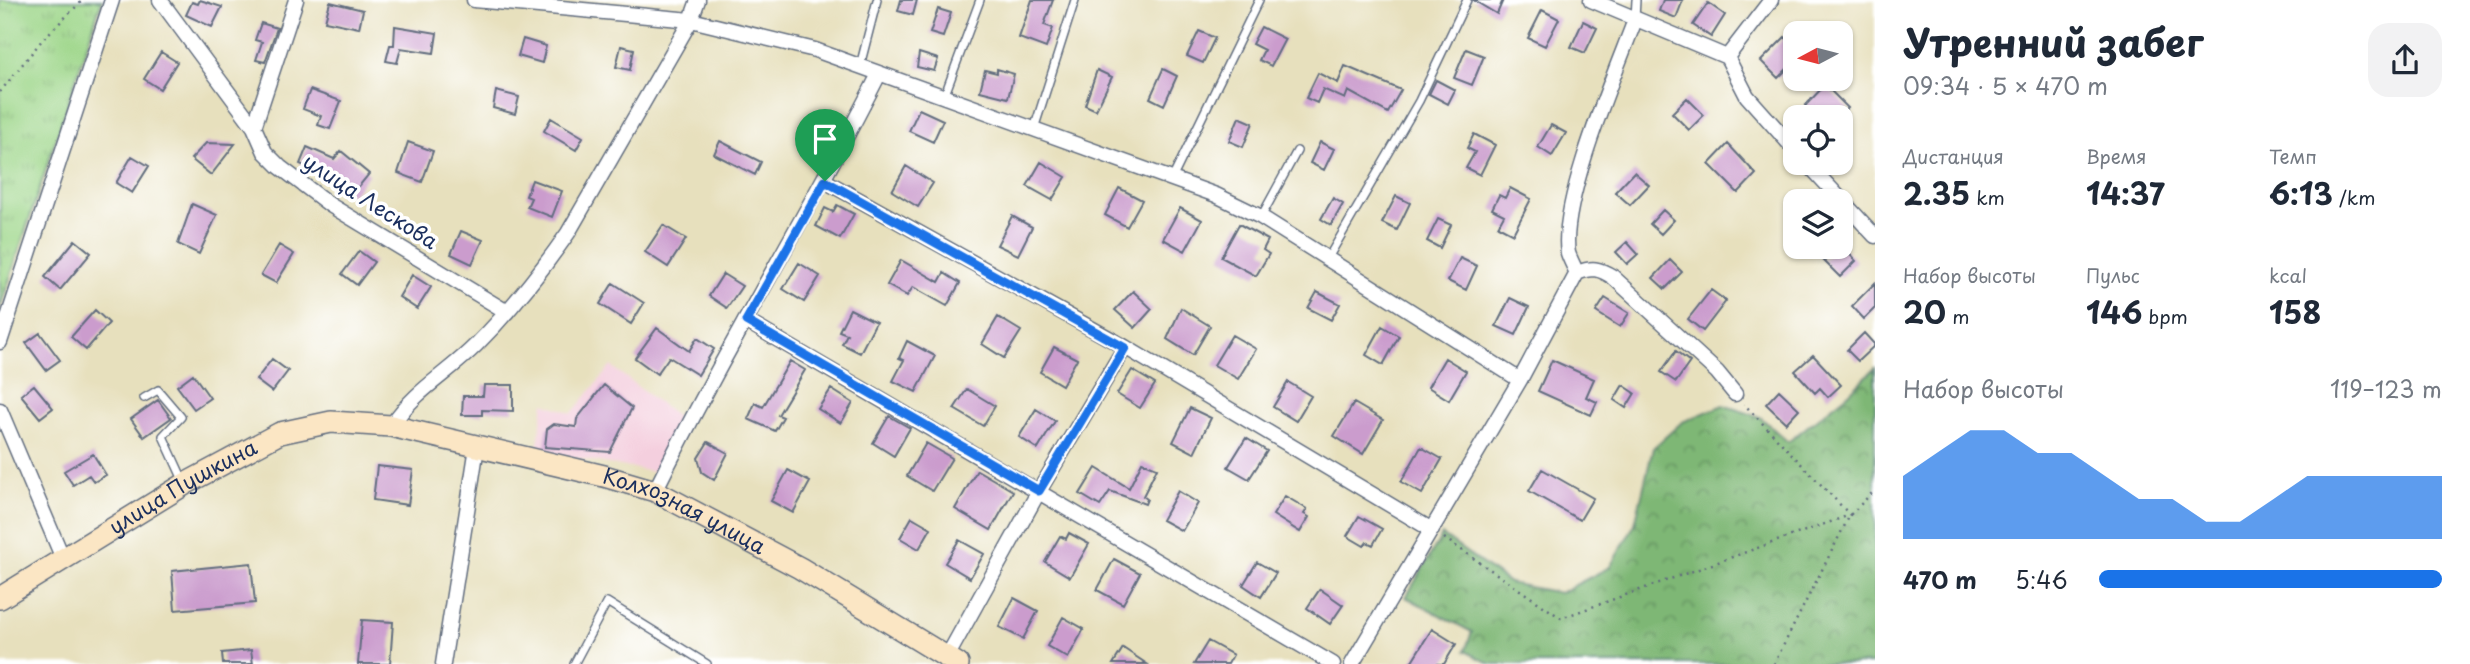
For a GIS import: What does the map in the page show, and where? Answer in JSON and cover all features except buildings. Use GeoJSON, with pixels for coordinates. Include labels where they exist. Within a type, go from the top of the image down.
{"type":"FeatureCollection","features":[{"type":"Feature","properties":{"kind":"main road","name":"улица Пушкина"},"geometry":{"type":"LineString","coordinates":[[0,598],[185,484],[279,433],[331,422],[386,426]]}},
{"type":"Feature","properties":{"kind":"main road","name":"Колхозная улица"},"geometry":{"type":"LineString","coordinates":[[386,426],[604,476],[655,491],[800,568],[949,662]]}},
{"type":"Feature","properties":{"kind":"street"},"geometry":{"type":"LineString","coordinates":[[0,342],[112,0]]}},
{"type":"Feature","properties":{"kind":"street","name":"улица Лескова"},"geometry":{"type":"LineString","coordinates":[[160,0],[254,127],[265,152],[273,160],[330,205],[507,312]]}},
{"type":"Feature","properties":{"kind":"street"},"geometry":{"type":"LineString","coordinates":[[254,127],[296,0]]}},
{"type":"Feature","properties":{"kind":"street"},"geometry":{"type":"LineString","coordinates":[[474,0],[691,20],[815,50],[1172,179],[1216,195],[1261,218],[1520,380]]}},
{"type":"Feature","properties":{"kind":"street"},"geometry":{"type":"LineString","coordinates":[[386,426],[408,401],[474,347],[507,312],[568,233],[691,20],[698,0]]}},
{"type":"Feature","properties":{"kind":"street"},"geometry":{"type":"LineString","coordinates":[[1591,0],[1727,57],[1747,96],[1783,136]]}},
{"type":"Feature","properties":{"kind":"street"},"geometry":{"type":"LineString","coordinates":[[1727,57],[1771,0]]}},
{"type":"Feature","properties":{"kind":"street"},"geometry":{"type":"LineString","coordinates":[[1577,273],[1568,254],[1568,223],[1593,131],[1635,20]]}},
{"type":"Feature","properties":{"kind":"street"},"geometry":{"type":"LineString","coordinates":[[655,491],[671,445],[746,321],[825,181],[879,74]]}},
{"type":"Feature","properties":{"kind":"street"},"geometry":{"type":"LineString","coordinates":[[1818,175],[1875,236]]}},
{"type":"Feature","properties":{"kind":"street"},"geometry":{"type":"LineString","coordinates":[[825,181],[1125,348],[1432,530]]}},
{"type":"Feature","properties":{"kind":"street"},"geometry":{"type":"LineString","coordinates":[[1352,664],[1520,380],[1577,273],[1590,268],[1601,269],[1613,277],[1717,372],[1735,394]]}},
{"type":"Feature","properties":{"kind":"street"},"geometry":{"type":"LineString","coordinates":[[746,321],[1333,664]]}},
{"type":"Feature","properties":{"kind":"street"},"geometry":{"type":"LineString","coordinates":[[949,662],[1039,491],[1125,348]]}},
{"type":"Feature","properties":{"kind":"street"},"geometry":{"type":"LineString","coordinates":[[0,410],[64,561]]}},
{"type":"Feature","properties":{"kind":"street"},"geometry":{"type":"LineString","coordinates":[[443,664],[477,447]]}},
{"type":"Feature","properties":{"kind":"lane"},"geometry":{"type":"LineString","coordinates":[[860,67],[877,0]]}},
{"type":"Feature","properties":{"kind":"lane"},"geometry":{"type":"LineString","coordinates":[[944,97],[981,0]]}},
{"type":"Feature","properties":{"kind":"lane"},"geometry":{"type":"LineString","coordinates":[[1034,129],[1075,0]]}},
{"type":"Feature","properties":{"kind":"lane"},"geometry":{"type":"LineString","coordinates":[[1172,179],[1259,0]]}},
{"type":"Feature","properties":{"kind":"lane"},"geometry":{"type":"LineString","coordinates":[[1328,258],[1419,101],[1467,0]]}},
{"type":"Feature","properties":{"kind":"lane"},"geometry":{"type":"LineString","coordinates":[[1635,20],[1636,0]]}},
{"type":"Feature","properties":{"kind":"lane"},"geometry":{"type":"LineString","coordinates":[[1261,218],[1297,151]]}},
{"type":"Feature","properties":{"kind":"lane"},"geometry":{"type":"LineString","coordinates":[[144,398],[158,390],[181,417],[163,436],[185,484]]}},
{"type":"Feature","properties":{"kind":"lane"},"geometry":{"type":"LineString","coordinates":[[574,664],[607,601],[707,664]]}},
{"type":"Feature","properties":{"kind":"path"},"geometry":{"type":"LineString","coordinates":[[0,92],[43,39],[83,0]]}},
{"type":"Feature","properties":{"kind":"path"},"geometry":{"type":"LineString","coordinates":[[1735,394],[1850,515]]}},
{"type":"Feature","properties":{"kind":"path"},"geometry":{"type":"LineString","coordinates":[[1774,664],[1850,515],[1875,490]]}},
{"type":"Feature","properties":{"kind":"path"},"geometry":{"type":"LineString","coordinates":[[1432,530],[1561,618],[1850,515]]}},
{"type":"Feature","properties":{"kind":"shaded area"},"geometry":{"type":"Polygon","coordinates":[[[611,366],[682,421],[654,472],[537,451],[544,403],[572,413],[611,366]]]}},
{"type":"Feature","properties":{"kind":"green space"},"geometry":{"type":"Polygon","coordinates":[[[0,0],[102,0],[0,308],[0,0]]]}},
{"type":"Feature","properties":{"kind":"green space"},"geometry":{"type":"Polygon","coordinates":[[[1875,368],[1875,664],[1491,664],[1465,651],[1472,632],[1406,597],[1442,535],[1509,583],[1560,593],[1610,567],[1635,524],[1653,448],[1682,422],[1723,405],[1760,417],[1788,442],[1848,394],[1875,368]]]}},
{"type":"Feature","properties":{"kind":"route"},"geometry":{"type":"LineString","coordinates":[[825,181],[1125,348],[1039,491],[746,321],[825,181]]}}]}
